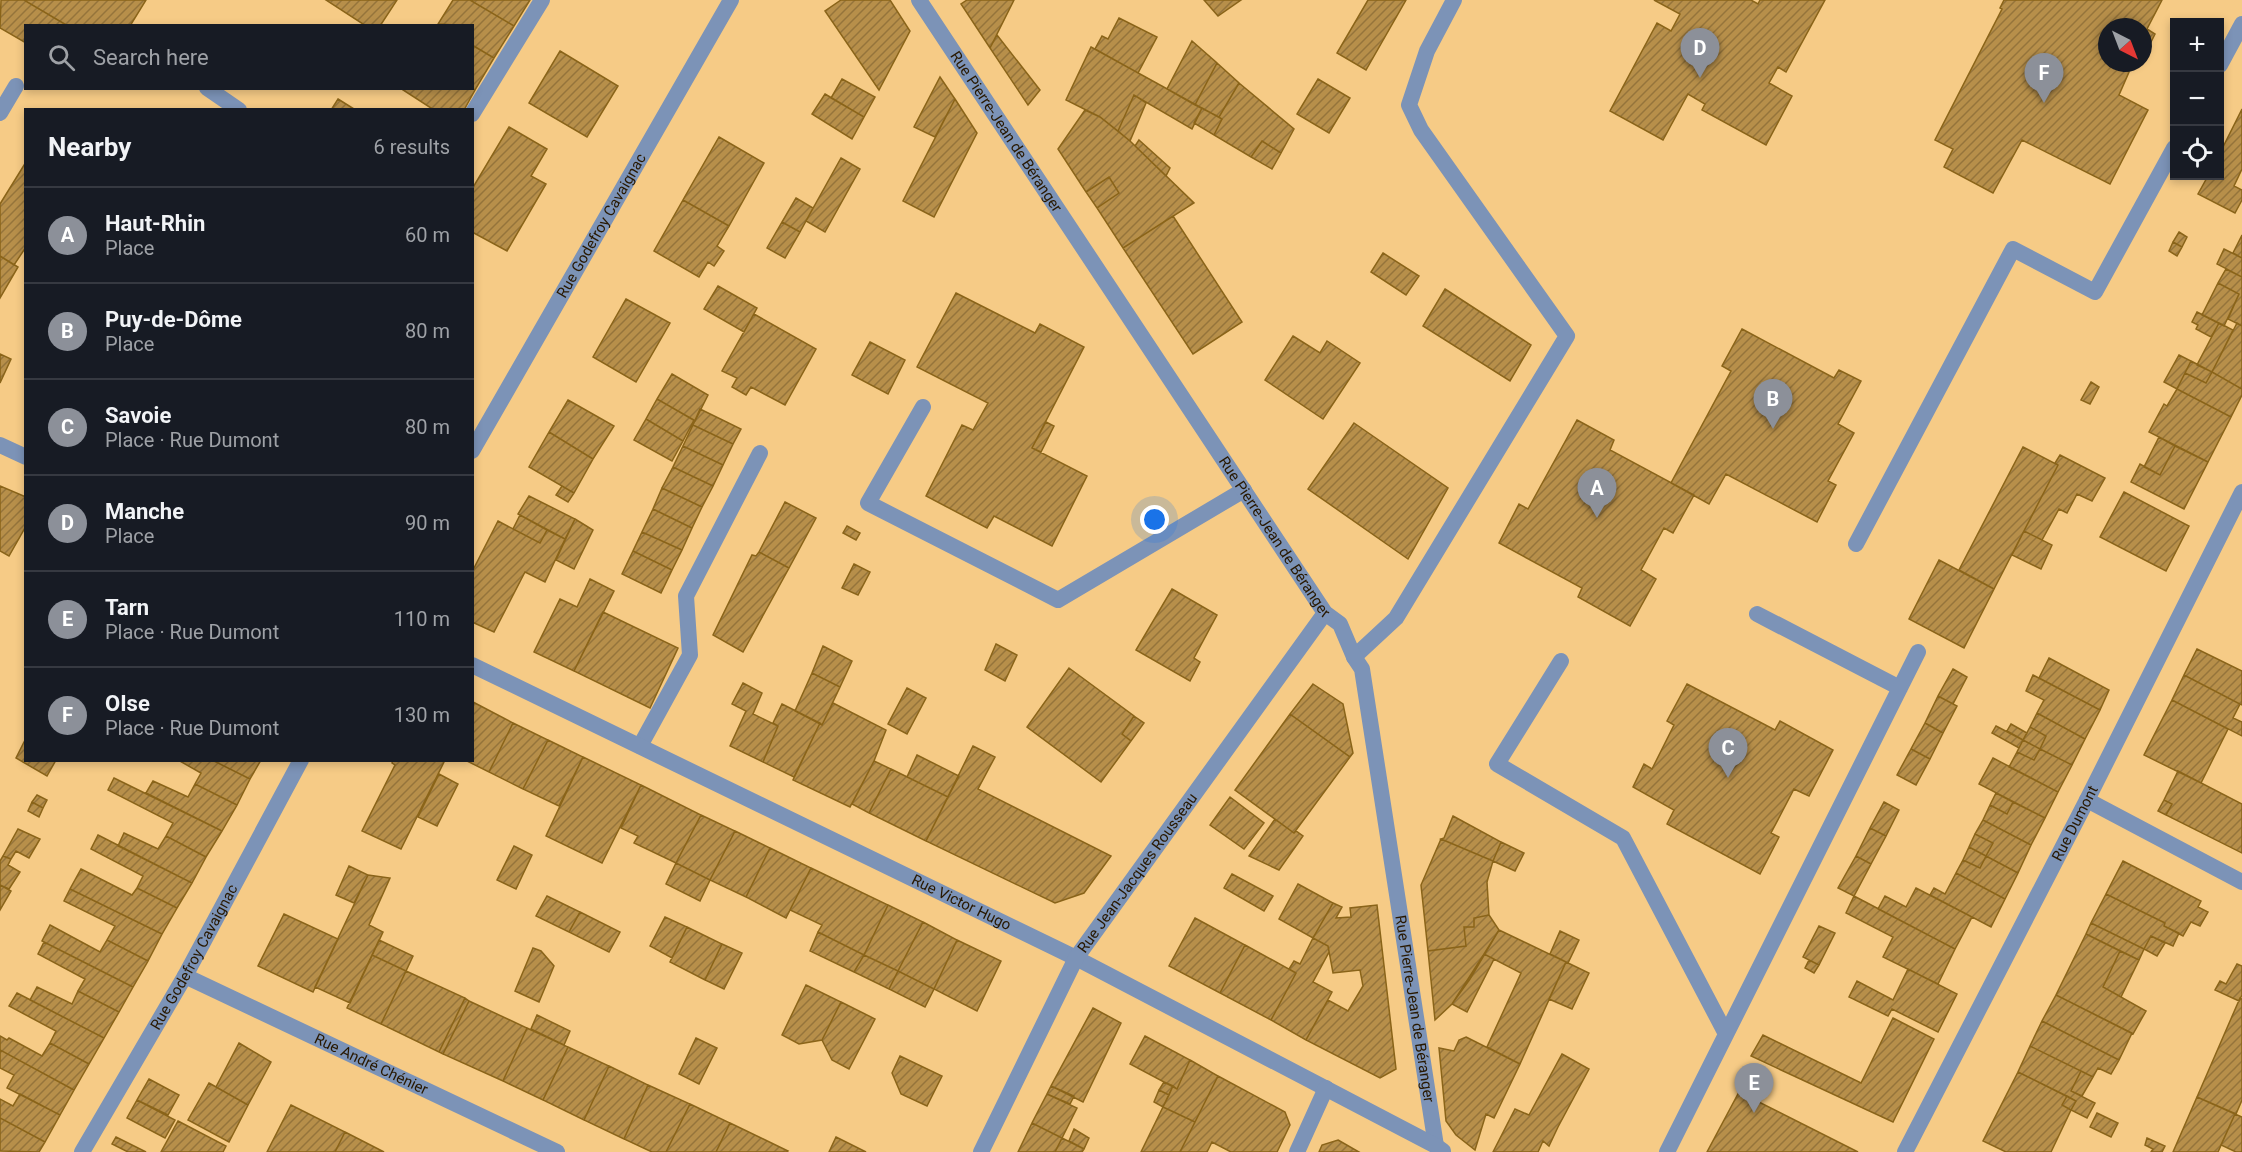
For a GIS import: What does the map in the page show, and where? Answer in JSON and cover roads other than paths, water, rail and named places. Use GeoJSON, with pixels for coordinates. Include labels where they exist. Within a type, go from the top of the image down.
{"type":"FeatureCollection","features":[{"type":"Feature","properties":{"kind":"street"},"geometry":{"type":"LineString","coordinates":[[474,111],[542,0]]}},
{"type":"Feature","properties":{"kind":"street","name":"Rue Godefroy Cavaignac"},"geometry":{"type":"LineString","coordinates":[[474,449],[731,0]]}},
{"type":"Feature","properties":{"kind":"street","name":"Rue Pierre-Jean de Béranger"},"geometry":{"type":"LineString","coordinates":[[919,0],[1325,613],[1340,624],[1354,657],[1362,669],[1440,1149]]}},
{"type":"Feature","properties":{"kind":"street"},"geometry":{"type":"LineString","coordinates":[[1354,657],[1396,618],[1567,336],[1421,130],[1409,105],[1427,51],[1454,0]]}},
{"type":"Feature","properties":{"kind":"street"},"geometry":{"type":"LineString","coordinates":[[2224,58],[2242,24]]}},
{"type":"Feature","properties":{"kind":"street"},"geometry":{"type":"LineString","coordinates":[[0,113],[16,86]]}},
{"type":"Feature","properties":{"kind":"street"},"geometry":{"type":"LineString","coordinates":[[210,90],[236,108]]}},
{"type":"Feature","properties":{"kind":"street"},"geometry":{"type":"LineString","coordinates":[[1856,543],[2013,249],[2096,292],[2170,156]]}},
{"type":"Feature","properties":{"kind":"street"},"geometry":{"type":"LineString","coordinates":[[923,407],[868,503],[1058,600],[1244,490]]}},
{"type":"Feature","properties":{"kind":"street"},"geometry":{"type":"LineString","coordinates":[[0,445],[24,456]]}},
{"type":"Feature","properties":{"kind":"street"},"geometry":{"type":"LineString","coordinates":[[640,746],[690,655],[686,596],[760,453]]}},
{"type":"Feature","properties":{"kind":"street","name":"Rue Dumont"},"geometry":{"type":"LineString","coordinates":[[1905,1152],[2087,800],[2242,492]]}},
{"type":"Feature","properties":{"kind":"street","name":"Rue Jean-Jacques Rousseau"},"geometry":{"type":"LineString","coordinates":[[981,1152],[1076,958],[1325,613]]}},
{"type":"Feature","properties":{"kind":"street"},"geometry":{"type":"LineString","coordinates":[[1756,614],[1900,688]]}},
{"type":"Feature","properties":{"kind":"street"},"geometry":{"type":"LineString","coordinates":[[1667,1152],[1918,652]]}},
{"type":"Feature","properties":{"kind":"street"},"geometry":{"type":"LineString","coordinates":[[1561,661],[1497,764],[1623,838],[1726,1034]]}},
{"type":"Feature","properties":{"kind":"street","name":"Rue Victor Hugo"},"geometry":{"type":"LineString","coordinates":[[474,666],[1076,958],[1440,1149]]}},
{"type":"Feature","properties":{"kind":"street","name":"Rue Godefroy Cavaignac"},"geometry":{"type":"LineString","coordinates":[[82,1152],[186,976],[301,762]]}},
{"type":"Feature","properties":{"kind":"street"},"geometry":{"type":"LineString","coordinates":[[2087,800],[2242,882]]}},
{"type":"Feature","properties":{"kind":"street","name":"Rue André Chénier"},"geometry":{"type":"LineString","coordinates":[[186,976],[557,1152]]}},
{"type":"Feature","properties":{"kind":"street"},"geometry":{"type":"LineString","coordinates":[[1297,1152],[1326,1088]]}},
{"type":"Feature","properties":{"kind":"place","name":"Manche"},"geometry":{"type":"Point","coordinates":[1700,78]}},
{"type":"Feature","properties":{"kind":"place","name":"OIse"},"geometry":{"type":"Point","coordinates":[2044,103]}},
{"type":"Feature","properties":{"kind":"place","name":"Puy-de-Dôme"},"geometry":{"type":"Point","coordinates":[1773,429]}},
{"type":"Feature","properties":{"kind":"place","name":"Haut-Rhin"},"geometry":{"type":"Point","coordinates":[1597,518]}},
{"type":"Feature","properties":{"kind":"place","name":"Savoie"},"geometry":{"type":"Point","coordinates":[1728,778]}},
{"type":"Feature","properties":{"kind":"place","name":"Tarn"},"geometry":{"type":"Point","coordinates":[1754,1113]}}]}
